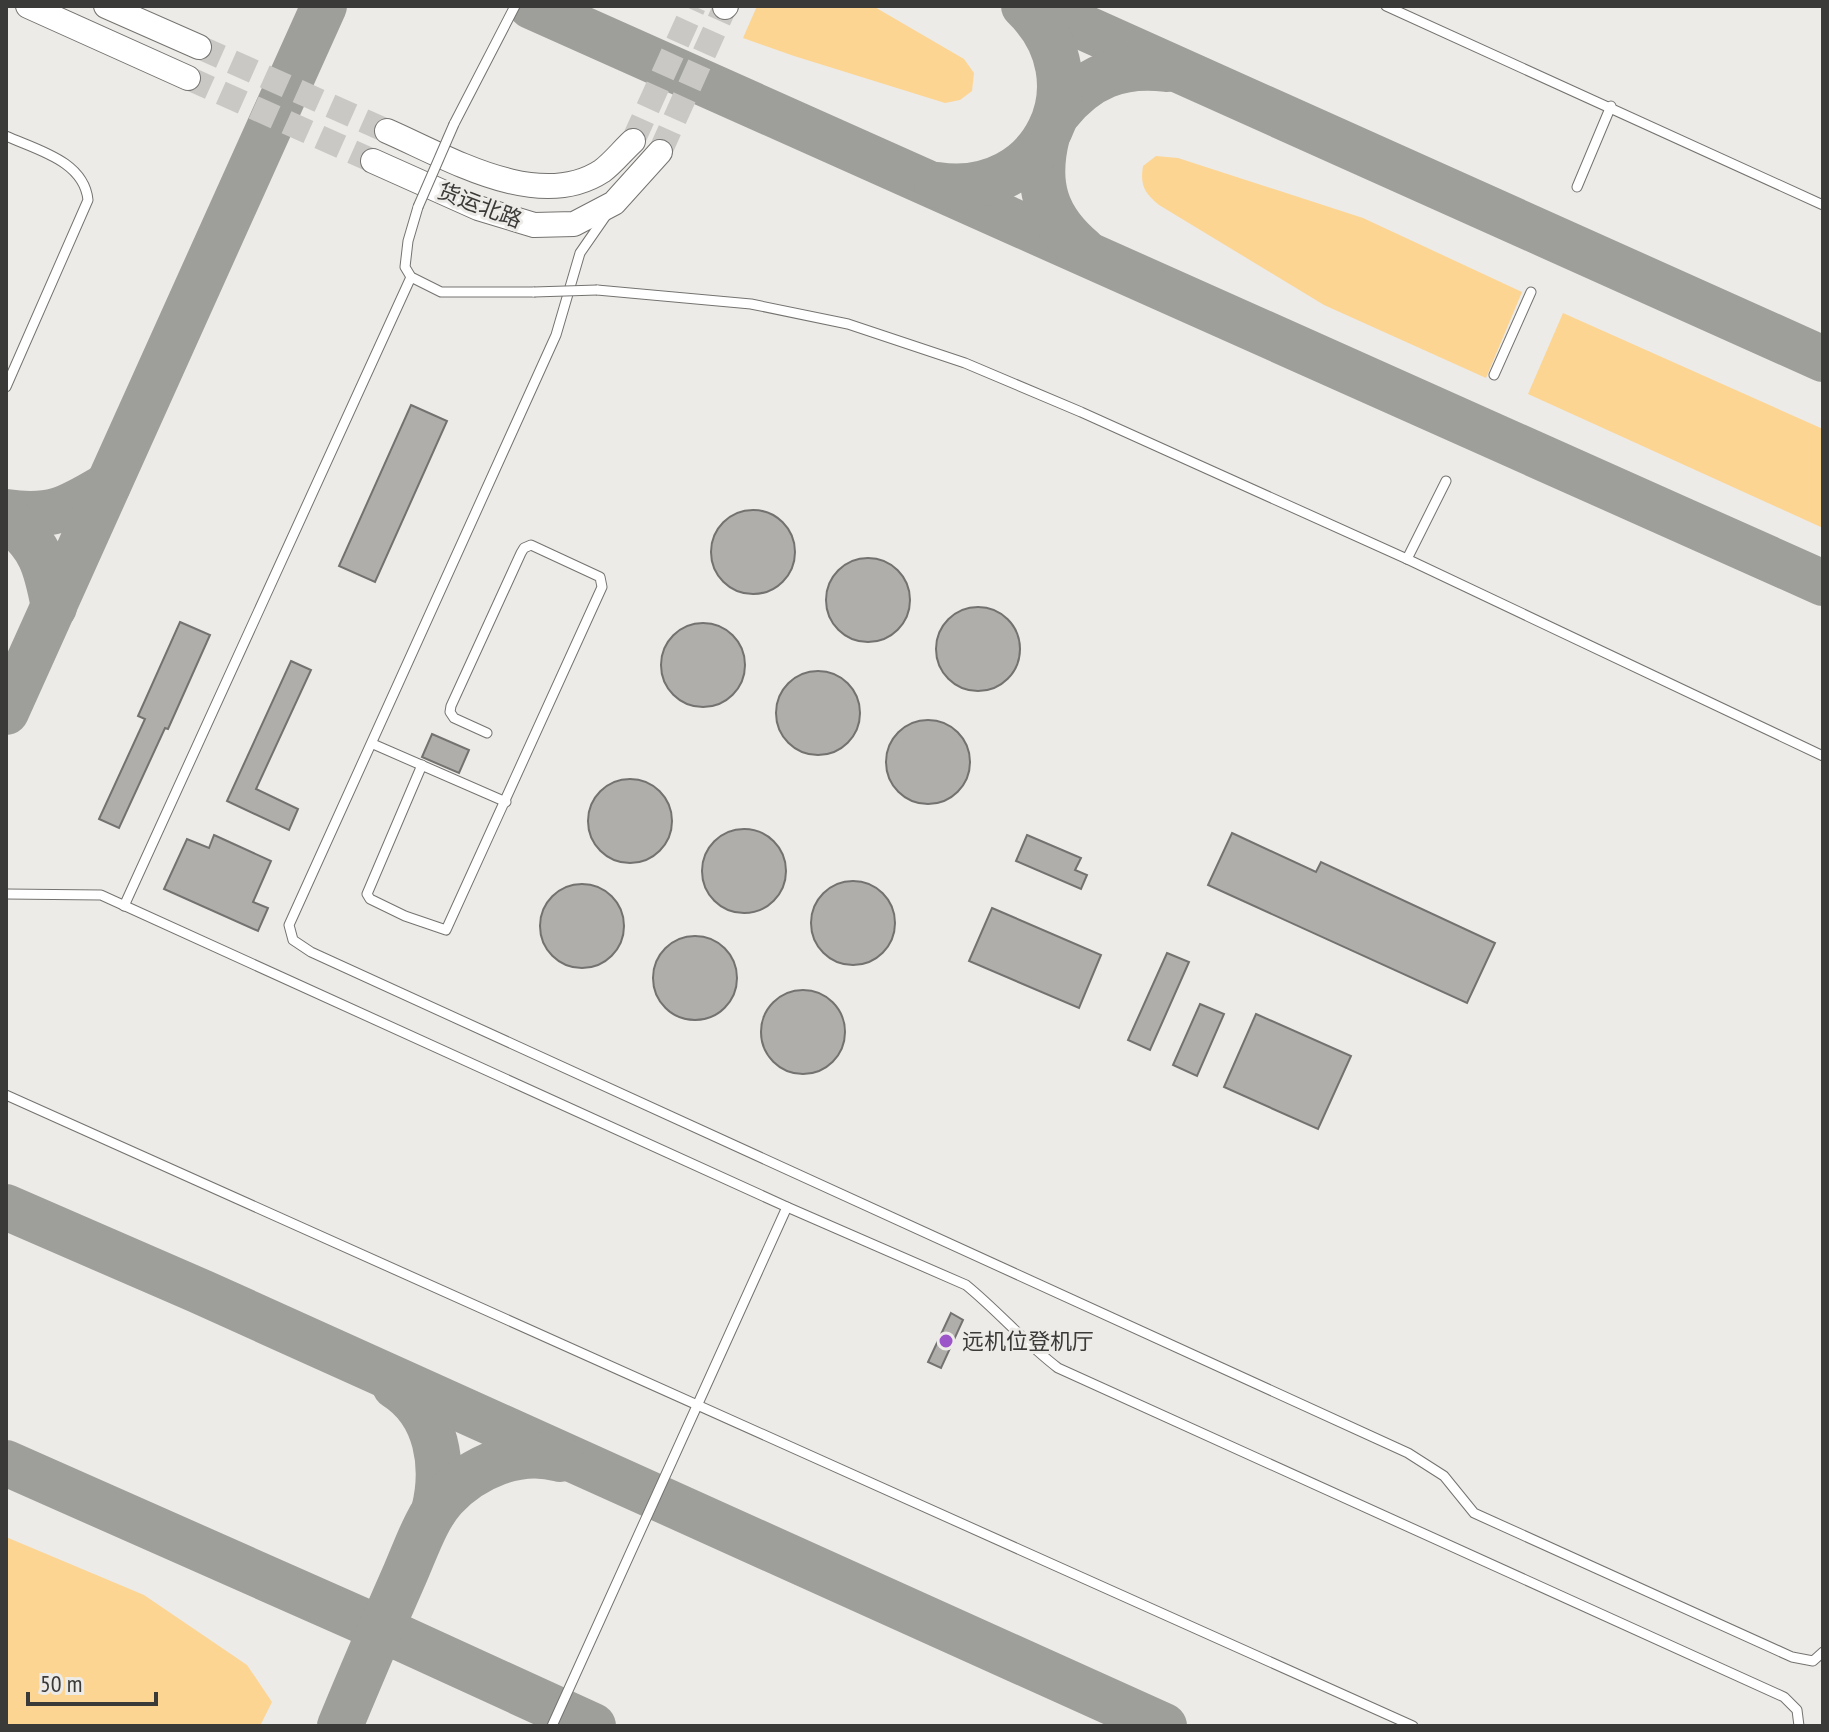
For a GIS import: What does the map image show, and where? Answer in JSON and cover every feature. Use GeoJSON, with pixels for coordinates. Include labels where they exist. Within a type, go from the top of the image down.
{"type":"FeatureCollection","features":[{"type":"Feature","properties":{"kind":"main road"},"geometry":{"type":"LineString","coordinates":[[28,6],[188,78]]}},
{"type":"Feature","properties":{"kind":"main road"},"geometry":{"type":"LineString","coordinates":[[106,6],[199,47]]}},
{"type":"Feature","properties":{"kind":"main road","name":"货运北路"},"geometry":{"type":"LineString","coordinates":[[387,131],[486,174],[521,184],[607,187],[660,152]]}},
{"type":"Feature","properties":{"kind":"main road","name":"货运北路"},"geometry":{"type":"LineString","coordinates":[[373,161],[478,208],[534,225],[574,224],[607,187],[633,141]]}},
{"type":"Feature","properties":{"kind":"lane"},"geometry":{"type":"LineString","coordinates":[[515,6],[454,124],[418,207],[408,241],[405,267],[411,277],[441,292],[597,290],[751,304],[848,324],[965,363],[1407,559],[1823,756]]}},
{"type":"Feature","properties":{"kind":"lane"},"geometry":{"type":"LineString","coordinates":[[1386,6],[1823,205]]}},
{"type":"Feature","properties":{"kind":"lane"},"geometry":{"type":"LineString","coordinates":[[1577,187],[1611,106]]}},
{"type":"Feature","properties":{"kind":"lane"},"geometry":{"type":"LineString","coordinates":[[6,136],[69,167],[87,186],[88,200],[6,387]]}},
{"type":"Feature","properties":{"kind":"lane"},"geometry":{"type":"LineString","coordinates":[[607,187],[580,253],[556,335],[289,925],[293,940],[311,952],[1408,1453],[1444,1476],[1474,1513],[1792,1657],[1813,1661],[1823,1652]]}},
{"type":"Feature","properties":{"kind":"lane"},"geometry":{"type":"LineString","coordinates":[[124,906],[411,277]]}},
{"type":"Feature","properties":{"kind":"lane"},"geometry":{"type":"LineString","coordinates":[[1494,375],[1531,292]]}},
{"type":"Feature","properties":{"kind":"lane"},"geometry":{"type":"LineString","coordinates":[[1407,559],[1446,481]]}},
{"type":"Feature","properties":{"kind":"lane"},"geometry":{"type":"LineString","coordinates":[[422,765],[367,894],[370,899],[442,931],[449,928],[603,582],[600,577],[531,545],[521,553],[451,706],[450,712],[454,718],[487,733]]}},
{"type":"Feature","properties":{"kind":"lane"},"geometry":{"type":"LineString","coordinates":[[373,744],[506,802]]}},
{"type":"Feature","properties":{"kind":"lane"},"geometry":{"type":"LineString","coordinates":[[6,894],[101,895],[787,1207],[966,1285],[1035,1351],[1058,1368],[1784,1697],[1797,1710],[1799,1726]]}},
{"type":"Feature","properties":{"kind":"lane"},"geometry":{"type":"LineString","coordinates":[[6,1095],[1413,1726]]}},
{"type":"Feature","properties":{"kind":"lane"},"geometry":{"type":"LineString","coordinates":[[552,1726],[787,1207]]}},
{"type":"Feature","properties":{"kind":"shaded area"},"geometry":{"type":"Polygon","coordinates":[[[757,6],[873,6],[964,59],[974,73],[972,91],[960,100],[945,103],[743,38],[757,6]]]}},
{"type":"Feature","properties":{"kind":"shaded area"},"geometry":{"type":"Polygon","coordinates":[[[1156,156],[1178,158],[1363,218],[1522,292],[1486,378],[1324,305],[1159,205],[1150,197],[1142,178],[1143,166],[1156,156]]]}},
{"type":"Feature","properties":{"kind":"shaded area"},"geometry":{"type":"Polygon","coordinates":[[[1563,313],[1823,429],[1823,528],[1528,394],[1563,313]]]}},
{"type":"Feature","properties":{"kind":"shaded area"},"geometry":{"type":"Polygon","coordinates":[[[6,1537],[144,1595],[247,1665],[272,1702],[260,1726],[14,1726],[6,1723],[6,1537]]]}},
{"type":"Feature","properties":{"kind":"building"},"geometry":{"type":"Polygon","coordinates":[[[411,405],[447,421],[375,582],[339,566],[411,405]]]}},
{"type":"Feature","properties":{"kind":"building"},"geometry":{"type":"Polygon","coordinates":[[[753,510],[769,513],[783,522],[792,536],[795,552],[792,568],[783,582],[769,591],[753,594],[737,591],[723,582],[714,568],[711,552],[714,536],[723,522],[737,513],[753,510]]]}},
{"type":"Feature","properties":{"kind":"building"},"geometry":{"type":"Polygon","coordinates":[[[868,558],[884,561],[898,570],[907,584],[910,600],[907,616],[898,630],[884,639],[868,642],[852,639],[838,630],[829,616],[826,600],[829,584],[838,570],[852,561],[868,558]]]}},
{"type":"Feature","properties":{"kind":"building"},"geometry":{"type":"Polygon","coordinates":[[[978,607],[994,610],[1008,619],[1017,633],[1020,649],[1017,665],[1008,679],[994,688],[978,691],[962,688],[948,679],[939,665],[936,649],[939,633],[948,619],[962,610],[978,607]]]}},
{"type":"Feature","properties":{"kind":"building"},"geometry":{"type":"Polygon","coordinates":[[[180,622],[210,635],[119,828],[99,819],[145,719],[138,716],[180,622]]]}},
{"type":"Feature","properties":{"kind":"building"},"geometry":{"type":"Polygon","coordinates":[[[703,623],[719,626],[733,635],[742,649],[745,665],[742,681],[733,695],[719,704],[703,707],[687,704],[673,695],[664,681],[661,665],[664,649],[673,635],[687,626],[703,623]]]}},
{"type":"Feature","properties":{"kind":"building"},"geometry":{"type":"Polygon","coordinates":[[[291,661],[311,670],[256,789],[298,809],[289,830],[227,801],[291,661]]]}},
{"type":"Feature","properties":{"kind":"building"},"geometry":{"type":"Polygon","coordinates":[[[818,671],[834,674],[848,683],[857,697],[860,713],[857,729],[848,743],[834,752],[818,755],[802,752],[788,743],[779,729],[776,713],[779,697],[788,683],[802,674],[818,671]]]}},
{"type":"Feature","properties":{"kind":"building"},"geometry":{"type":"Polygon","coordinates":[[[928,720],[944,723],[958,732],[967,746],[970,762],[967,778],[958,792],[944,801],[928,804],[912,801],[898,792],[889,778],[886,762],[889,746],[898,732],[912,723],[928,720]]]}},
{"type":"Feature","properties":{"kind":"building"},"geometry":{"type":"Polygon","coordinates":[[[432,734],[469,750],[459,773],[422,757],[432,734]]]}},
{"type":"Feature","properties":{"kind":"building"},"geometry":{"type":"Polygon","coordinates":[[[630,779],[646,782],[660,791],[669,805],[672,821],[669,837],[660,851],[646,860],[630,863],[614,860],[600,851],[591,837],[588,821],[591,805],[600,791],[614,782],[630,779]]]}},
{"type":"Feature","properties":{"kind":"building"},"geometry":{"type":"Polygon","coordinates":[[[744,829],[760,832],[774,841],[783,855],[786,871],[783,887],[774,901],[760,910],[744,913],[728,910],[714,901],[705,887],[702,871],[705,855],[714,841],[728,832],[744,829]]]}},
{"type":"Feature","properties":{"kind":"building"},"geometry":{"type":"Polygon","coordinates":[[[1232,833],[1316,872],[1321,862],[1495,943],[1467,1003],[1208,885],[1232,833]]]}},
{"type":"Feature","properties":{"kind":"building"},"geometry":{"type":"Polygon","coordinates":[[[214,835],[271,861],[253,902],[268,908],[258,931],[164,889],[187,839],[209,848],[214,835]]]}},
{"type":"Feature","properties":{"kind":"building"},"geometry":{"type":"Polygon","coordinates":[[[1027,835],[1081,858],[1075,870],[1087,875],[1081,889],[1016,861],[1027,835]]]}},
{"type":"Feature","properties":{"kind":"building"},"geometry":{"type":"Polygon","coordinates":[[[853,881],[869,884],[883,893],[892,907],[895,923],[892,939],[883,953],[869,962],[853,965],[837,962],[823,953],[814,939],[811,923],[814,907],[823,893],[837,884],[853,881]]]}},
{"type":"Feature","properties":{"kind":"building"},"geometry":{"type":"Polygon","coordinates":[[[582,884],[598,887],[612,896],[621,910],[624,926],[621,942],[612,956],[598,965],[582,968],[566,965],[552,956],[543,942],[540,926],[543,910],[552,896],[566,887],[582,884]]]}},
{"type":"Feature","properties":{"kind":"building"},"geometry":{"type":"Polygon","coordinates":[[[992,908],[1101,955],[1079,1008],[969,961],[992,908]]]}},
{"type":"Feature","properties":{"kind":"building"},"geometry":{"type":"Polygon","coordinates":[[[695,936],[711,939],[725,948],[734,962],[737,978],[734,994],[725,1008],[711,1017],[695,1020],[679,1017],[665,1008],[656,994],[653,978],[656,962],[665,948],[679,939],[695,936]]]}},
{"type":"Feature","properties":{"kind":"building"},"geometry":{"type":"Polygon","coordinates":[[[1167,953],[1189,962],[1150,1050],[1128,1040],[1167,953]]]}},
{"type":"Feature","properties":{"kind":"building"},"geometry":{"type":"Polygon","coordinates":[[[803,990],[819,993],[833,1002],[842,1016],[845,1032],[842,1048],[833,1062],[819,1071],[803,1074],[787,1071],[773,1062],[764,1048],[761,1032],[764,1016],[773,1002],[787,993],[803,990]]]}},
{"type":"Feature","properties":{"kind":"building"},"geometry":{"type":"Polygon","coordinates":[[[1200,1004],[1224,1014],[1197,1076],[1173,1065],[1200,1004]]]}},
{"type":"Feature","properties":{"kind":"building"},"geometry":{"type":"Polygon","coordinates":[[[1256,1014],[1351,1056],[1318,1129],[1224,1087],[1256,1014]]]}},
{"type":"Feature","properties":{"kind":"building","name":"远机位登机厅"},"geometry":{"type":"Polygon","coordinates":[[[951,1313],[963,1320],[941,1368],[928,1362],[951,1313]]]}},
{"type":"Feature","properties":{"kind":"taxiway"},"geometry":{"type":"LineString","coordinates":[[6,712],[324,6]]}},
{"type":"Feature","properties":{"kind":"taxiway"},"geometry":{"type":"LineString","coordinates":[[531,6],[1823,583]]}},
{"type":"Feature","properties":{"kind":"taxiway"},"geometry":{"type":"LineString","coordinates":[[937,185],[975,185],[1007,174],[1032,155],[1050,130],[1059,100],[1058,68],[1047,36],[1024,6]]}},
{"type":"Feature","properties":{"kind":"taxiway"},"geometry":{"type":"LineString","coordinates":[[1036,6],[1823,359]]}},
{"type":"Feature","properties":{"kind":"taxiway"},"geometry":{"type":"LineString","coordinates":[[1058,113],[1081,90],[1106,75],[1135,68],[1167,69]]}},
{"type":"Feature","properties":{"kind":"taxiway"},"geometry":{"type":"LineString","coordinates":[[1047,136],[1042,170],[1046,199],[1060,225],[1083,250]]}},
{"type":"Feature","properties":{"kind":"taxiway"},"geometry":{"type":"LineString","coordinates":[[6,512],[49,513],[82,500],[108,485]]}},
{"type":"Feature","properties":{"kind":"taxiway"},"geometry":{"type":"LineString","coordinates":[[6,518],[27,537],[40,557],[54,607]]}},
{"type":"Feature","properties":{"kind":"taxiway"},"geometry":{"type":"LineString","coordinates":[[6,1207],[1164,1726]]}},
{"type":"Feature","properties":{"kind":"taxiway"},"geometry":{"type":"LineString","coordinates":[[395,1386],[421,1411],[435,1442],[439,1477],[434,1511]]}},
{"type":"Feature","properties":{"kind":"taxiway"},"geometry":{"type":"LineString","coordinates":[[340,1726],[422,1534],[444,1498],[469,1477],[498,1462],[529,1456],[560,1459]]}},
{"type":"Feature","properties":{"kind":"taxiway"},"geometry":{"type":"LineString","coordinates":[[6,1463],[593,1726]]}},
{"type":"Feature","properties":{"kind":"tunnel"},"geometry":{"type":"LineString","coordinates":[[633,141],[694,6]]}},
{"type":"Feature","properties":{"kind":"tunnel"},"geometry":{"type":"LineString","coordinates":[[660,152],[725,7]]}},
{"type":"Feature","properties":{"kind":"tunnel"},"geometry":{"type":"LineString","coordinates":[[199,47],[387,131]]}},
{"type":"Feature","properties":{"kind":"tunnel"},"geometry":{"type":"LineString","coordinates":[[188,78],[373,161]]}},
{"type":"Feature","properties":{"kind":"place","name":"远机位登机厅"},"geometry":{"type":"Point","coordinates":[946,1341]}}]}
